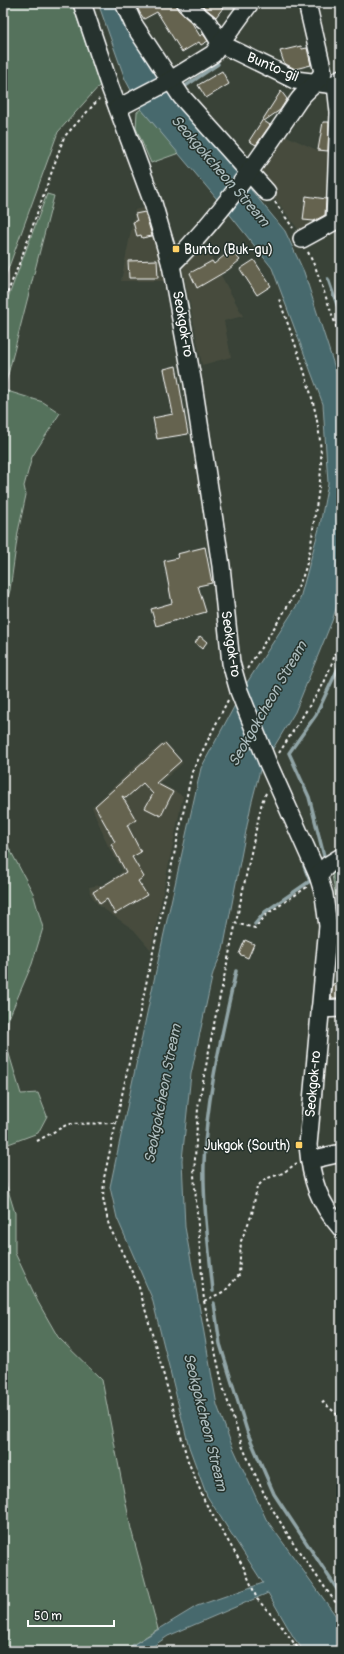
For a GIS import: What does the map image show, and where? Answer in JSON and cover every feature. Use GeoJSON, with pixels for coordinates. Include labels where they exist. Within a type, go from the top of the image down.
{"type":"FeatureCollection","features":[{"type":"Feature","properties":{"kind":"street","name":"Seokgok-ro"},"geometry":{"type":"LineString","coordinates":[[82,3],[110,87],[125,105],[171,265],[193,384],[221,566],[231,663],[238,687],[273,763],[318,874],[324,895],[328,926],[308,1137],[311,1174],[323,1206],[341,1228]]}},
{"type":"Feature","properties":{"kind":"street"},"geometry":{"type":"LineString","coordinates":[[124,3],[134,25],[168,82],[247,176],[267,192]]}},
{"type":"Feature","properties":{"kind":"street"},"geometry":{"type":"LineString","coordinates":[[186,3],[208,23],[221,44]]}},
{"type":"Feature","properties":{"kind":"street"},"geometry":{"type":"LineString","coordinates":[[125,105],[168,82],[213,54],[250,3]]}},
{"type":"Feature","properties":{"kind":"street","name":"Bunto-gil"},"geometry":{"type":"LineString","coordinates":[[221,44],[295,80],[318,82],[323,72],[307,3]]}},
{"type":"Feature","properties":{"kind":"street"},"geometry":{"type":"LineString","coordinates":[[171,265],[208,227],[219,210],[247,176],[304,91],[318,82],[338,81],[339,112],[335,221],[302,239]]}},
{"type":"Feature","properties":{"kind":"street"},"geometry":{"type":"LineString","coordinates":[[318,874],[328,865],[341,857]]}},
{"type":"Feature","properties":{"kind":"street"},"geometry":{"type":"LineString","coordinates":[[320,1009],[341,1008]]}},
{"type":"Feature","properties":{"kind":"street"},"geometry":{"type":"LineString","coordinates":[[310,1160],[341,1154]]}},
{"type":"Feature","properties":{"kind":"path"},"geometry":{"type":"LineString","coordinates":[[3,304],[21,259],[64,137],[110,87]]}},
{"type":"Feature","properties":{"kind":"path"},"geometry":{"type":"LineString","coordinates":[[267,192],[302,239],[316,269],[341,340]]}},
{"type":"Feature","properties":{"kind":"path"},"geometry":{"type":"LineString","coordinates":[[279,299],[299,355],[317,421],[321,455],[312,538],[302,577],[283,614],[214,725],[192,772],[104,1178],[103,1198],[109,1226],[138,1284],[191,1468],[205,1502],[244,1568],[256,1599],[279,1623],[300,1651]]}},
{"type":"Feature","properties":{"kind":"path"},"geometry":{"type":"LineString","coordinates":[[341,640],[324,682],[273,763],[262,802],[235,923],[198,1108],[194,1175],[204,1301],[224,1387],[243,1448],[267,1500],[293,1543],[341,1610]]}},
{"type":"Feature","properties":{"kind":"path"},"geometry":{"type":"LineString","coordinates":[[235,923],[255,928],[267,914],[312,883],[318,874]]}},
{"type":"Feature","properties":{"kind":"path"},"geometry":{"type":"LineString","coordinates":[[37,1141],[68,1124],[116,1123]]}},
{"type":"Feature","properties":{"kind":"path"},"geometry":{"type":"LineString","coordinates":[[204,1301],[225,1291],[239,1275],[241,1241],[252,1214],[257,1187],[265,1179],[283,1174],[300,1160],[310,1160]]}},
{"type":"Feature","properties":{"kind":"path"},"geometry":{"type":"LineString","coordinates":[[322,1401],[341,1418]]}},
{"type":"Feature","properties":{"kind":"shaded area"},"geometry":{"type":"Polygon","coordinates":[[[280,133],[317,150],[319,138],[336,139],[332,220],[301,233],[259,178],[257,172],[280,133]]]}},
{"type":"Feature","properties":{"kind":"shaded area"},"geometry":{"type":"Polygon","coordinates":[[[145,207],[166,281],[121,281],[135,210],[145,207]]]}},
{"type":"Feature","properties":{"kind":"shaded area"},"geometry":{"type":"Polygon","coordinates":[[[203,242],[243,316],[224,321],[231,357],[202,365],[182,265],[203,242]]]}},
{"type":"Feature","properties":{"kind":"shaded area"},"geometry":{"type":"Polygon","coordinates":[[[165,741],[183,763],[160,783],[183,796],[151,950],[134,930],[98,905],[90,893],[89,887],[105,884],[123,871],[108,846],[92,807],[133,768],[165,741]]]}},
{"type":"Feature","properties":{"kind":"green space"},"geometry":{"type":"Polygon","coordinates":[[[3,3],[72,3],[100,85],[58,132],[3,283],[3,3]]]}},
{"type":"Feature","properties":{"kind":"green space"},"geometry":{"type":"Polygon","coordinates":[[[141,109],[179,153],[151,163],[136,128],[137,112],[141,109]]]}},
{"type":"Feature","properties":{"kind":"green space"},"geometry":{"type":"Polygon","coordinates":[[[47,194],[54,196],[4,390],[43,402],[60,413],[32,457],[24,486],[26,495],[18,532],[10,590],[3,615],[3,311],[47,194]]]}},
{"type":"Feature","properties":{"kind":"green space"},"geometry":{"type":"Polygon","coordinates":[[[3,818],[8,846],[33,893],[43,928],[32,964],[8,1020],[6,1044],[21,1094],[38,1093],[47,1116],[38,1133],[3,1146],[3,818]]]}},
{"type":"Feature","properties":{"kind":"green space"},"geometry":{"type":"Polygon","coordinates":[[[341,867],[341,929],[332,874],[341,867]]]}},
{"type":"Feature","properties":{"kind":"green space"},"geometry":{"type":"Polygon","coordinates":[[[3,1174],[15,1213],[15,1253],[38,1302],[58,1337],[102,1380],[131,1529],[158,1629],[123,1651],[3,1651],[3,1174]]]}},
{"type":"Feature","properties":{"kind":"water","name":"Seokgokcheon Stream"},"geometry":{"type":"Polygon","coordinates":[[[98,3],[116,3],[151,69],[285,231],[304,272],[341,387],[341,593],[332,621],[295,712],[260,770],[251,805],[223,950],[213,973],[191,1074],[182,1160],[185,1227],[217,1405],[231,1443],[266,1519],[341,1623],[341,1651],[304,1651],[294,1638],[268,1593],[168,1636],[146,1651],[123,1651],[197,1606],[263,1583],[207,1496],[189,1447],[152,1298],[117,1218],[110,1187],[201,768],[248,681],[299,602],[320,525],[328,483],[323,404],[272,268],[227,211],[141,109],[125,79],[98,3]]]}},
{"type":"Feature","properties":{"kind":"building"},"geometry":{"type":"Polygon","coordinates":[[[142,3],[176,3],[178,10],[192,23],[200,36],[203,34],[208,41],[201,45],[199,42],[182,52],[157,12],[144,19],[137,7],[142,3]]]}},
{"type":"Feature","properties":{"kind":"building"},"geometry":{"type":"Polygon","coordinates":[[[199,3],[217,3],[223,8],[216,17],[199,3]]]}},
{"type":"Feature","properties":{"kind":"building"},"geometry":{"type":"Polygon","coordinates":[[[301,46],[302,49],[307,48],[311,65],[295,69],[284,63],[280,51],[301,46]]]}},
{"type":"Feature","properties":{"kind":"building"},"geometry":{"type":"Polygon","coordinates":[[[222,71],[229,84],[206,98],[198,85],[222,71]]]}},
{"type":"Feature","properties":{"kind":"building"},"geometry":{"type":"Polygon","coordinates":[[[281,91],[287,99],[280,110],[264,121],[270,125],[256,145],[249,141],[281,91]]]}},
{"type":"Feature","properties":{"kind":"building"},"geometry":{"type":"Polygon","coordinates":[[[323,122],[329,122],[328,151],[318,150],[323,122]]]}},
{"type":"Feature","properties":{"kind":"building"},"geometry":{"type":"Polygon","coordinates":[[[306,196],[326,199],[325,215],[314,221],[303,220],[306,196]]]}},
{"type":"Feature","properties":{"kind":"building"},"geometry":{"type":"Polygon","coordinates":[[[145,212],[152,236],[142,238],[141,235],[137,236],[133,222],[137,221],[135,214],[145,212]]]}},
{"type":"Feature","properties":{"kind":"building"},"geometry":{"type":"Polygon","coordinates":[[[231,250],[240,260],[228,270],[197,288],[190,273],[212,261],[214,264],[231,250]]]}},
{"type":"Feature","properties":{"kind":"building"},"geometry":{"type":"Polygon","coordinates":[[[157,260],[158,278],[129,278],[128,261],[157,260]]]}},
{"type":"Feature","properties":{"kind":"building"},"geometry":{"type":"Polygon","coordinates":[[[254,260],[271,286],[257,295],[240,269],[254,260]]]}},
{"type":"Feature","properties":{"kind":"building"},"geometry":{"type":"Polygon","coordinates":[[[176,366],[188,434],[157,439],[153,418],[173,414],[164,369],[176,366]]]}},
{"type":"Feature","properties":{"kind":"building"},"geometry":{"type":"Polygon","coordinates":[[[205,547],[212,583],[198,586],[206,612],[156,626],[151,609],[172,603],[164,561],[178,558],[177,554],[205,547]]]}},
{"type":"Feature","properties":{"kind":"building"},"geometry":{"type":"Polygon","coordinates":[[[200,636],[207,642],[202,649],[195,643],[200,636]]]}},
{"type":"Feature","properties":{"kind":"building"},"geometry":{"type":"Polygon","coordinates":[[[165,743],[181,761],[156,783],[173,792],[161,816],[145,808],[153,794],[143,783],[126,798],[122,796],[136,820],[127,825],[141,852],[132,857],[144,877],[138,881],[147,895],[115,914],[107,899],[100,904],[93,892],[126,872],[111,844],[115,842],[95,806],[165,743]]]}},
{"type":"Feature","properties":{"kind":"building"},"geometry":{"type":"Polygon","coordinates":[[[245,940],[254,944],[248,958],[239,954],[245,940]]]}},
{"type":"Feature","properties":{"kind":"building"},"geometry":{"type":"Polygon","coordinates":[[[341,982],[341,998],[331,998],[333,984],[341,982]]]}},
{"type":"Feature","properties":{"kind":"waterway"},"geometry":{"type":"LineString","coordinates":[[181,89],[218,64]]}},
{"type":"Feature","properties":{"kind":"waterway"},"geometry":{"type":"LineString","coordinates":[[328,279],[341,316]]}},
{"type":"Feature","properties":{"kind":"waterway"},"geometry":{"type":"LineString","coordinates":[[324,856],[309,797],[289,753],[316,715],[341,662]]}},
{"type":"Feature","properties":{"kind":"waterway"},"geometry":{"type":"LineString","coordinates":[[255,924],[265,912],[310,881],[304,866]]}},
{"type":"Feature","properties":{"kind":"waterway"},"geometry":{"type":"LineString","coordinates":[[213,1291],[204,1195],[205,1139],[211,1091],[236,971]]}},
{"type":"Feature","properties":{"kind":"waterway"},"geometry":{"type":"LineString","coordinates":[[214,1303],[220,1344],[248,1434],[274,1494],[341,1595]]}},
{"type":"Feature","properties":{"kind":"place","name":"Bunto (Buk-gu)"},"geometry":{"type":"Point","coordinates":[176,249]}},
{"type":"Feature","properties":{"kind":"place","name":"Jukgok (South)"},"geometry":{"type":"Point","coordinates":[299,1145]}}]}
